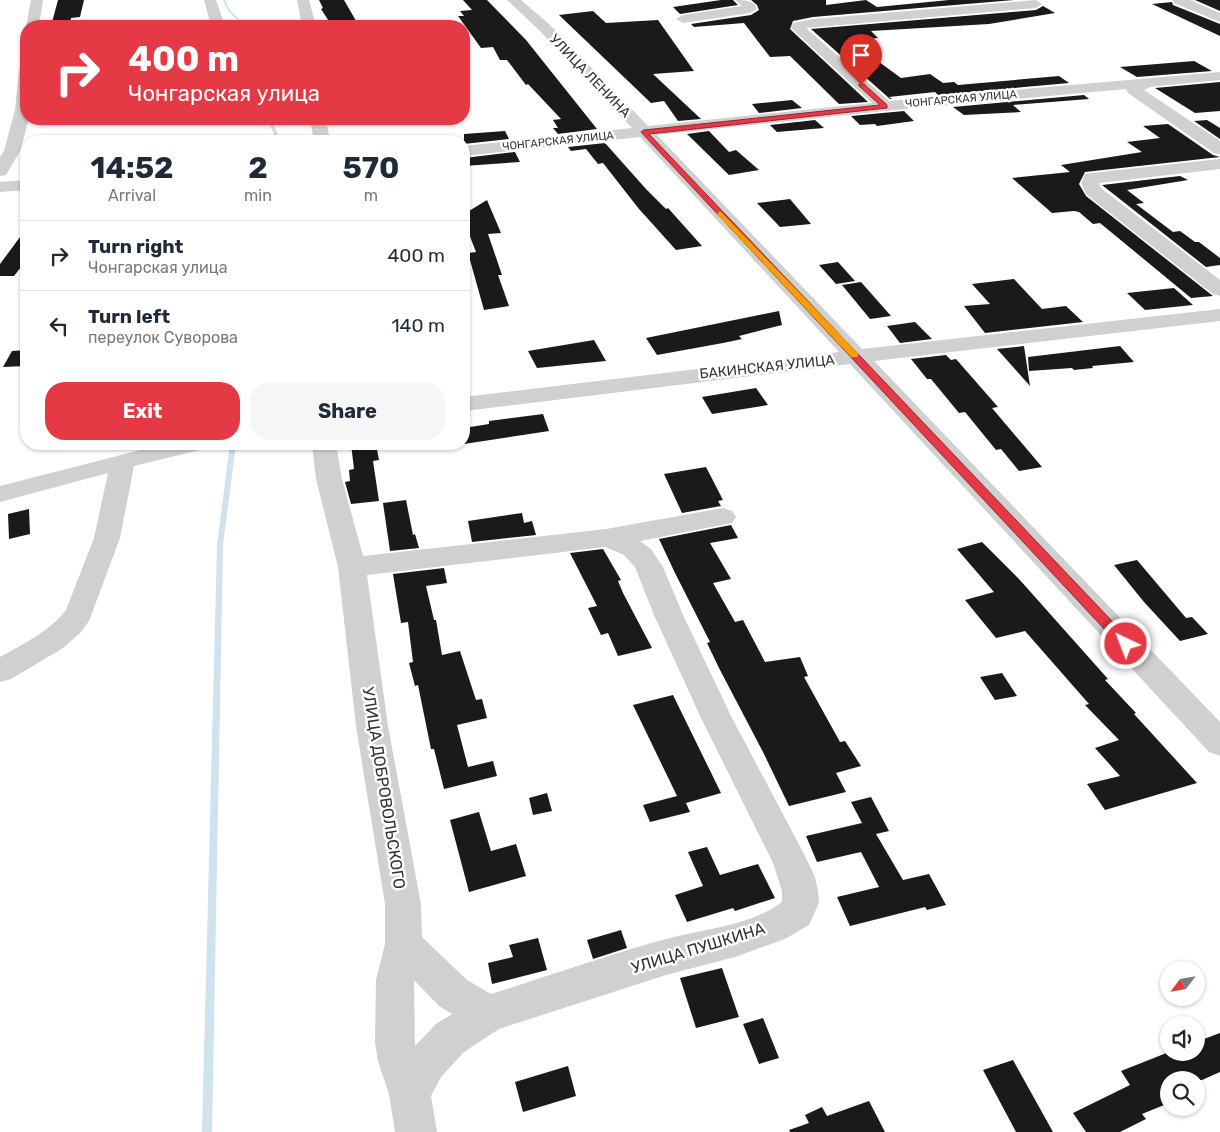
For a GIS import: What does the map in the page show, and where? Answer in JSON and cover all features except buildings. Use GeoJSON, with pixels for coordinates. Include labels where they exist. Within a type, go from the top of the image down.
{"type":"FeatureCollection","features":[{"type":"Feature","properties":{"kind":"street"},"geometry":{"type":"LineString","coordinates":[[33,20],[36,0]]}},
{"type":"Feature","properties":{"kind":"street"},"geometry":{"type":"LineString","coordinates":[[210,0],[216,20]]}},
{"type":"Feature","properties":{"kind":"street"},"geometry":{"type":"LineString","coordinates":[[304,0],[308,20]]}},
{"type":"Feature","properties":{"kind":"street","name":"УЛИЦА ЛЕНИНА"},"geometry":{"type":"LineString","coordinates":[[513,0],[556,40],[644,132],[1220,744]]}},
{"type":"Feature","properties":{"kind":"street"},"geometry":{"type":"LineString","coordinates":[[683,19],[750,9],[750,6],[741,0]]}},
{"type":"Feature","properties":{"kind":"street"},"geometry":{"type":"LineString","coordinates":[[1178,0],[1220,18]]}},
{"type":"Feature","properties":{"kind":"street"},"geometry":{"type":"LineString","coordinates":[[885,106],[798,26],[808,23],[1036,4]]}},
{"type":"Feature","properties":{"kind":"street"},"geometry":{"type":"LineString","coordinates":[[895,5],[913,14]]}},
{"type":"Feature","properties":{"kind":"street","name":"ЧОНГАРСКАЯ УЛИЦА"},"geometry":{"type":"LineString","coordinates":[[470,150],[885,106],[1220,76]]}},
{"type":"Feature","properties":{"kind":"street"},"geometry":{"type":"LineString","coordinates":[[1148,82],[1132,90],[1220,149]]}},
{"type":"Feature","properties":{"kind":"street"},"geometry":{"type":"LineString","coordinates":[[0,171],[12,151],[20,118]]}},
{"type":"Feature","properties":{"kind":"street"},"geometry":{"type":"LineString","coordinates":[[1220,164],[1091,178],[1090,183],[1093,190],[1220,290]]}},
{"type":"Feature","properties":{"kind":"street"},"geometry":{"type":"LineString","coordinates":[[0,187],[20,186]]}},
{"type":"Feature","properties":{"kind":"street","name":"БАКИНСКАЯ УЛИЦА"},"geometry":{"type":"LineString","coordinates":[[470,403],[627,383],[1220,315]]}},
{"type":"Feature","properties":{"kind":"street"},"geometry":{"type":"LineString","coordinates":[[0,494],[123,461],[156,450]]}},
{"type":"Feature","properties":{"kind":"street","name":"УЛИЦА ДОБРОВОЛЬСКОГО"},"geometry":{"type":"LineString","coordinates":[[325,450],[329,479],[352,566],[372,726],[403,904],[404,944],[396,980],[395,1043],[398,1061],[410,1094],[416,1132]]}},
{"type":"Feature","properties":{"kind":"street"},"geometry":{"type":"LineString","coordinates":[[0,671],[53,640],[70,626],[79,614],[107,538],[123,461]]}},
{"type":"Feature","properties":{"kind":"street"},"geometry":{"type":"LineString","coordinates":[[352,566],[606,538],[723,517]]}},
{"type":"Feature","properties":{"kind":"street","name":"УЛИЦА ПУШКИНА"},"geometry":{"type":"LineString","coordinates":[[410,1094],[427,1064],[450,1038],[488,1014],[667,957],[759,932],[781,922],[796,912],[802,898],[798,878],[709,702],[671,621],[645,559],[635,549],[606,538]]}},
{"type":"Feature","properties":{"kind":"street"},"geometry":{"type":"LineString","coordinates":[[404,944],[452,993],[488,1014]]}},
{"type":"Feature","properties":{"kind":"waterway"},"geometry":{"type":"LineString","coordinates":[[224,0],[229,10],[239,20]]}},
{"type":"Feature","properties":{"kind":"waterway"},"geometry":{"type":"LineString","coordinates":[[272,125],[276,135]]}},
{"type":"Feature","properties":{"kind":"waterway"},"geometry":{"type":"LineString","coordinates":[[207,1132],[220,545],[232,450]]}},
{"type":"Feature","properties":{"kind":"slow traffic"},"geometry":{"type":"LineString","coordinates":[[720,214],[855,355]]}},
{"type":"Feature","properties":{"kind":"route"},"geometry":{"type":"LineString","coordinates":[[861,85],[885,106],[644,132],[1126,644]]}}]}
